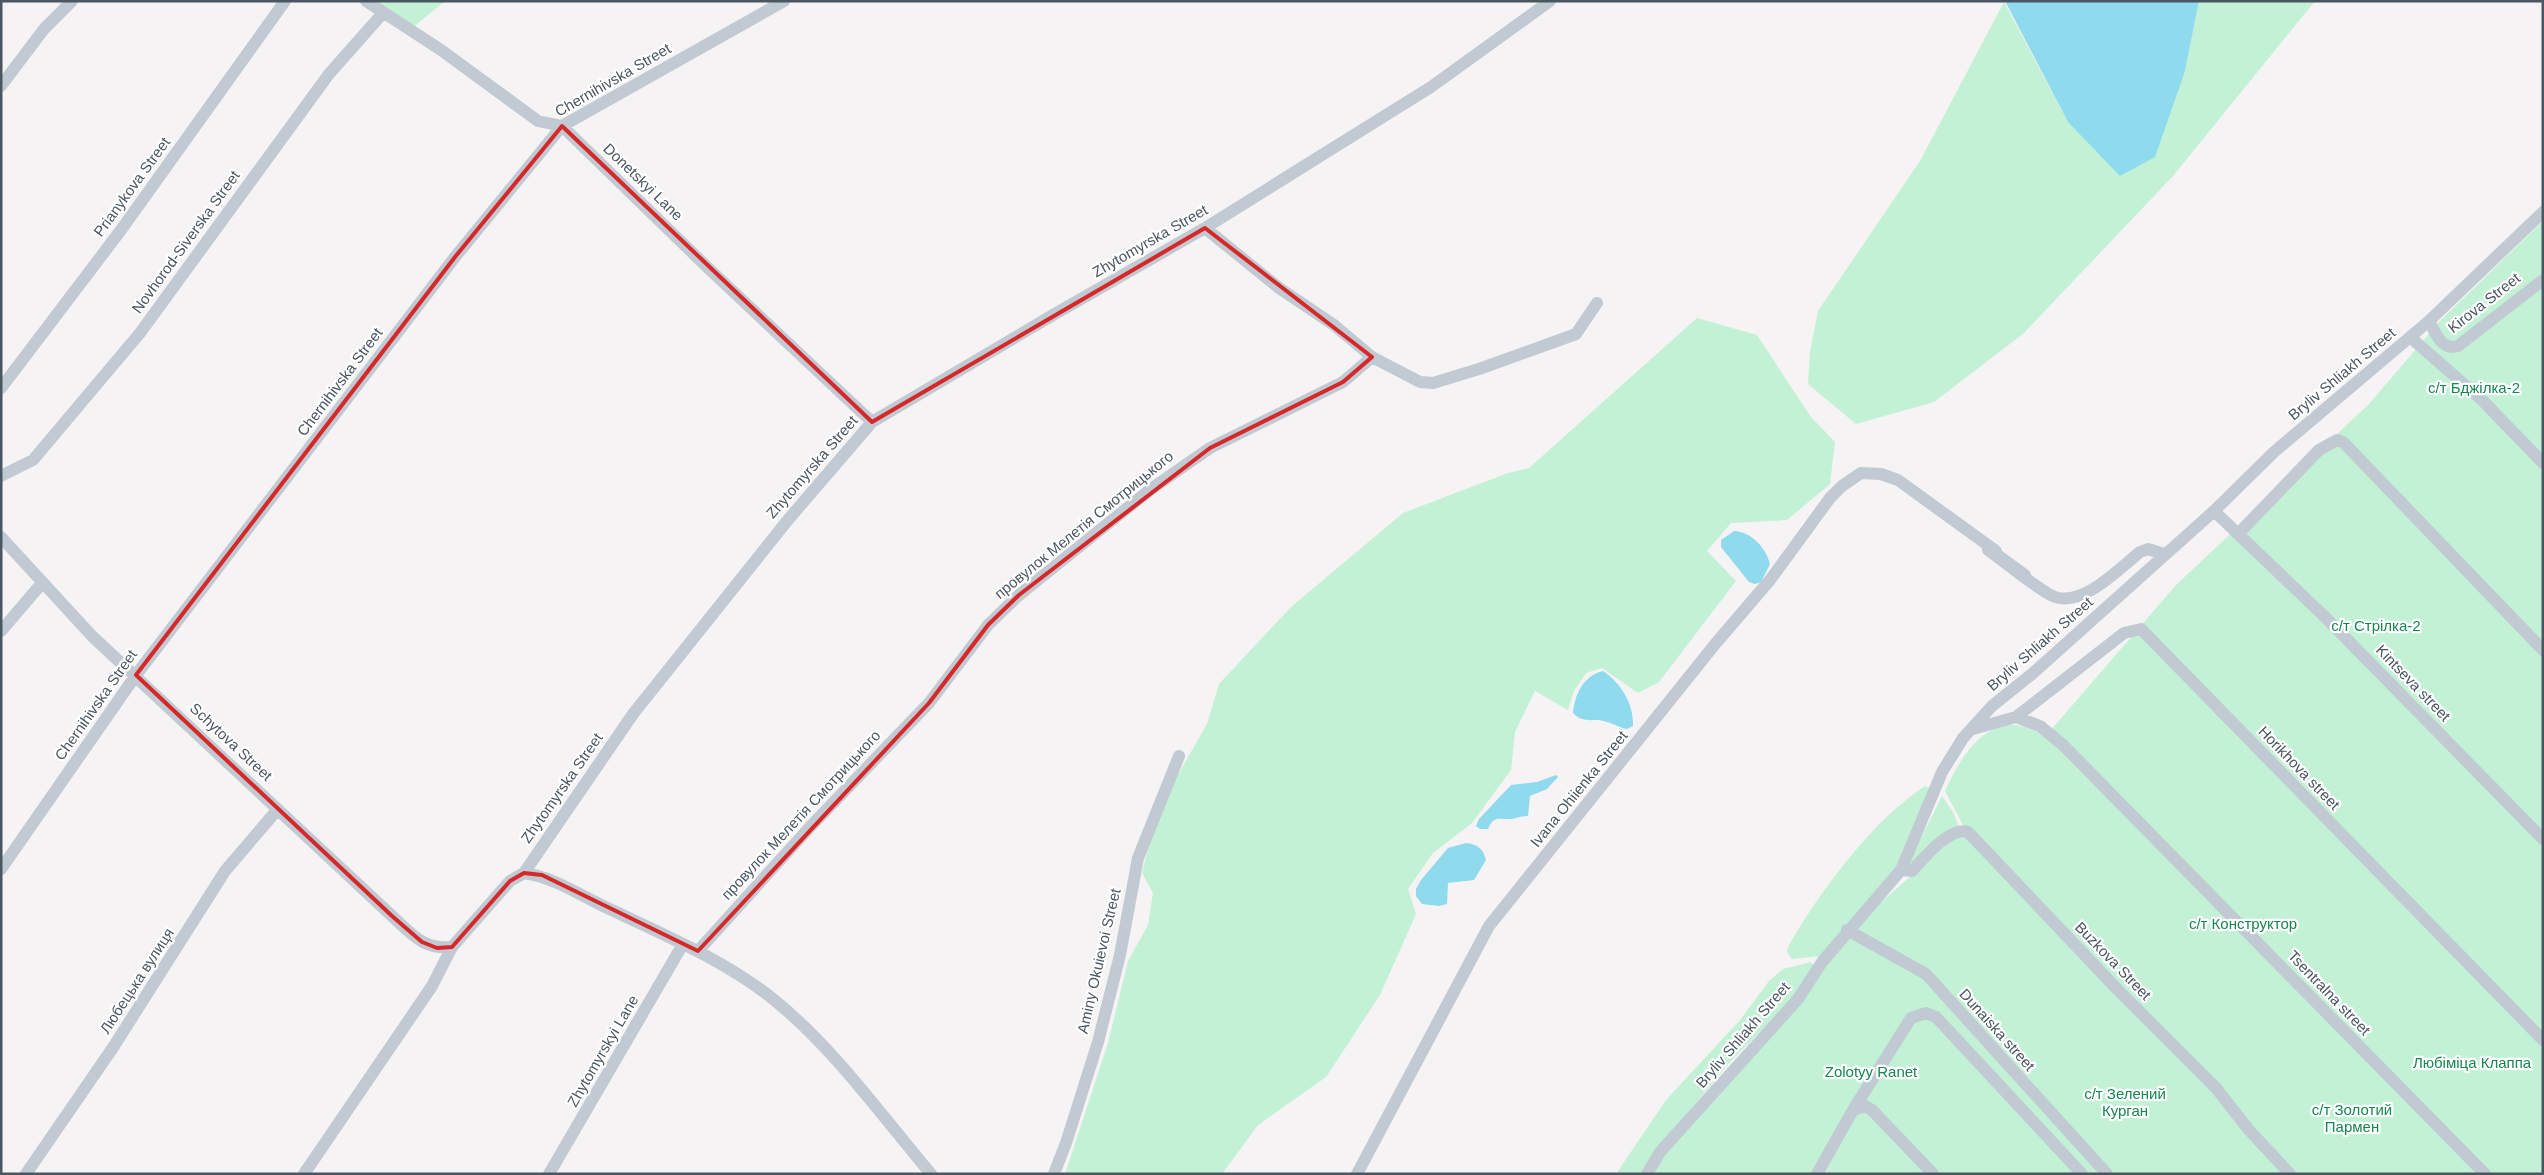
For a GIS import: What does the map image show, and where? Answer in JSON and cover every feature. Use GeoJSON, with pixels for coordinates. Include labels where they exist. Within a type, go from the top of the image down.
{"type":"FeatureCollection","features":[{"type":"Feature","properties":{"kind":"street"},"geometry":{"type":"LineString","coordinates":[[1,86],[44,29],[72,1]]}},
{"type":"Feature","properties":{"kind":"street","name":"Prianykova Street"},"geometry":{"type":"LineString","coordinates":[[1,388],[121,230],[285,1]]}},
{"type":"Feature","properties":{"kind":"street"},"geometry":{"type":"LineString","coordinates":[[366,1],[441,50],[538,121],[562,126]]}},
{"type":"Feature","properties":{"kind":"street","name":"Chernihivska Street"},"geometry":{"type":"LineString","coordinates":[[1,869],[136,675],[455,258],[562,126],[784,1]]}},
{"type":"Feature","properties":{"kind":"street","name":"Zhytomyrska Street"},"geometry":{"type":"LineString","coordinates":[[304,1174],[432,986],[452,947],[510,881],[524,873],[633,714],[786,520],[872,422],[1053,314],[1205,228],[1431,87],[1550,1]]}},
{"type":"Feature","properties":{"kind":"street","name":"Novhorod-Siverska Street"},"geometry":{"type":"LineString","coordinates":[[1,476],[33,460],[140,333],[329,74],[383,13]]}},
{"type":"Feature","properties":{"kind":"street","name":"Donetskyi Lane"},"geometry":{"type":"LineString","coordinates":[[562,126],[707,267],[872,422]]}},
{"type":"Feature","properties":{"kind":"street","name":"Bryliv Shliakh Street"},"geometry":{"type":"LineString","coordinates":[[1647,1174],[1660,1152],[1798,999],[1822,962],[1847,930],[1901,870],[1942,772],[1963,738],[1992,706],[2089,624],[2164,554],[2214,511],[2274,452],[2429,321],[2543,212]]}},
{"type":"Feature","properties":{"kind":"street"},"geometry":{"type":"LineString","coordinates":[[1205,228],[1278,288],[1334,326],[1372,357],[1420,382],[1433,383],[1479,369],[1576,334],[1597,303]]}},
{"type":"Feature","properties":{"kind":"street","name":"Kirova Street"},"geometry":{"type":"LineString","coordinates":[[2429,321],[2441,343],[2449,347],[2458,346],[2543,280]]}},
{"type":"Feature","properties":{"kind":"street"},"geometry":{"type":"LineString","coordinates":[[2410,337],[2482,400],[2543,463]]}},
{"type":"Feature","properties":{"kind":"street","name":"провулок Мелетія Смотрицького"},"geometry":{"type":"LineString","coordinates":[[698,951],[810,827],[929,703],[988,625],[1019,595],[1151,489],[1210,448],[1343,382],[1372,357]]}},
{"type":"Feature","properties":{"kind":"street"},"geometry":{"type":"LineString","coordinates":[[2238,534],[2319,450],[2337,440],[2343,442],[2543,650]]}},
{"type":"Feature","properties":{"kind":"street","name":"Ivana Ohiienka Street"},"geometry":{"type":"LineString","coordinates":[[1356,1174],[1489,926],[1716,643],[1770,580],[1830,498],[1842,486],[1861,473],[1884,475]]}},
{"type":"Feature","properties":{"kind":"street"},"geometry":{"type":"LineString","coordinates":[[1884,475],[1902,482],[1996,551],[1949,519],[1884,475]]}},
{"type":"Feature","properties":{"kind":"street"},"geometry":{"type":"LineString","coordinates":[[1884,475],[2012,564],[2025,574],[2013,566],[1884,475]]}},
{"type":"Feature","properties":{"kind":"street"},"geometry":{"type":"LineString","coordinates":[[1884,475],[2056,598],[2081,595],[2093,589],[2140,552],[2148,549],[2164,554]]}},
{"type":"Feature","properties":{"kind":"street","name":"Kintseva street"},"geometry":{"type":"LineString","coordinates":[[2214,511],[2325,617],[2543,839]]}},
{"type":"Feature","properties":{"kind":"street","name":"Schytova Street"},"geometry":{"type":"LineString","coordinates":[[1,537],[92,636],[422,942],[437,948],[452,947]]}},
{"type":"Feature","properties":{"kind":"street"},"geometry":{"type":"LineString","coordinates":[[1,631],[42,583]]}},
{"type":"Feature","properties":{"kind":"street","name":"Horikhova street"},"geometry":{"type":"LineString","coordinates":[[2016,717],[2124,633],[2141,629],[2543,1040]]}},
{"type":"Feature","properties":{"kind":"street"},"geometry":{"type":"LineString","coordinates":[[1973,729],[2016,717]]}},
{"type":"Feature","properties":{"kind":"street","name":"Tsentralna street"},"geometry":{"type":"LineString","coordinates":[[2016,717],[2040,726],[2063,745],[2485,1174]]}},
{"type":"Feature","properties":{"kind":"street","name":"Aminy Okuievoi Street"},"geometry":{"type":"LineString","coordinates":[[1054,1174],[1066,1143],[1098,1042],[1120,955],[1138,858],[1178,756]]}},
{"type":"Feature","properties":{"kind":"street","name":"Любецька вулиця"},"geometry":{"type":"LineString","coordinates":[[26,1174],[119,1038],[225,871],[278,809]]}},
{"type":"Feature","properties":{"kind":"street","name":"Buzkova Street"},"geometry":{"type":"LineString","coordinates":[[1901,870],[1912,870],[1937,846],[1957,831],[1968,832],[2118,990],[2216,1088],[2249,1130],[2290,1174]]}},
{"type":"Feature","properties":{"kind":"street"},"geometry":{"type":"LineString","coordinates":[[524,873],[542,875],[585,898],[698,951],[753,984],[774,1000],[819,1041],[931,1174]]}},
{"type":"Feature","properties":{"kind":"street","name":"Dunaiska street"},"geometry":{"type":"LineString","coordinates":[[1847,930],[1926,974],[2107,1174]]}},
{"type":"Feature","properties":{"kind":"street","name":"Zhytomyrskyi Lane"},"geometry":{"type":"LineString","coordinates":[[550,1174],[684,944]]}},
{"type":"Feature","properties":{"kind":"street"},"geometry":{"type":"LineString","coordinates":[[1817,1174],[1853,1110],[1911,1018],[1921,1013],[1936,1017],[2082,1174]]}},
{"type":"Feature","properties":{"kind":"street"},"geometry":{"type":"LineString","coordinates":[[1853,1110],[1865,1106],[1872,1110],[1934,1174]]}},
{"type":"Feature","properties":{"kind":"highlighted area"},"geometry":{"type":"Polygon","coordinates":[[[562,126],[872,422],[1205,228],[1372,357],[1343,382],[1210,448],[1019,595],[988,625],[929,703],[698,951],[542,875],[524,873],[510,881],[452,947],[437,948],[422,942],[136,675],[455,257],[562,126]]]}},
{"type":"Feature","properties":{"kind":"green space"},"geometry":{"type":"Polygon","coordinates":[[[375,1],[445,1],[412,28],[375,1]]]}},
{"type":"Feature","properties":{"kind":"green space"},"geometry":{"type":"Polygon","coordinates":[[[2199,1],[2315,1],[2173,176],[2024,333],[1934,402],[1856,424],[1808,384],[1810,352],[1818,311],[1920,161],[2004,2],[2068,122],[2185,71],[2199,1]]]}},
{"type":"Feature","properties":{"kind":"green space"},"geometry":{"type":"Polygon","coordinates":[[[2543,221],[2543,1174],[1651,1174],[1664,1152],[1864,917],[1965,829],[1945,791],[1952,776],[1971,747],[1996,728],[2011,725],[2027,728],[2045,737],[2176,585],[2369,404],[2439,322],[2543,221]]]}},
{"type":"Feature","properties":{"kind":"green space"},"geometry":{"type":"Polygon","coordinates":[[[1697,318],[1757,335],[1811,417],[1835,442],[1830,484],[1787,520],[1731,523],[1707,551],[1736,581],[1659,682],[1638,693],[1602,668],[1586,673],[1574,691],[1568,710],[1535,691],[1515,732],[1511,770],[1472,823],[1433,853],[1408,889],[1416,914],[1380,995],[1326,1077],[1258,1125],[1222,1174],[1065,1174],[1108,1043],[1128,961],[1148,925],[1153,893],[1142,873],[1153,829],[1176,778],[1207,724],[1219,684],[1291,607],[1403,513],[1508,473],[1529,468],[1697,318]]]}},
{"type":"Feature","properties":{"kind":"green space"},"geometry":{"type":"Polygon","coordinates":[[[1925,786],[1930,789],[1895,870],[1822,956],[1792,959],[1787,952],[1789,945],[1832,880],[1867,837],[1905,800],[1925,786]]]}},
{"type":"Feature","properties":{"kind":"green space"},"geometry":{"type":"Polygon","coordinates":[[[1942,796],[1953,812],[1959,827],[1910,867],[1912,856],[1942,796]]]}},
{"type":"Feature","properties":{"kind":"green space"},"geometry":{"type":"Polygon","coordinates":[[[1811,962],[1814,966],[1798,994],[1731,1061],[1659,1147],[1641,1174],[1616,1174],[1666,1100],[1740,1020],[1769,981],[1783,969],[1811,962]]]}},
{"type":"Feature","properties":{"kind":"water"},"geometry":{"type":"Polygon","coordinates":[[[2005,1],[2199,1],[2185,71],[2155,157],[2120,176],[2068,122],[2005,1]]]}},
{"type":"Feature","properties":{"kind":"water"},"geometry":{"type":"Polygon","coordinates":[[[1734,531],[1747,534],[1765,552],[1770,564],[1761,582],[1755,584],[1749,582],[1721,547],[1721,540],[1734,531]]]}},
{"type":"Feature","properties":{"kind":"water"},"geometry":{"type":"Polygon","coordinates":[[[1603,671],[1621,688],[1629,702],[1633,726],[1627,729],[1602,721],[1581,719],[1573,713],[1578,693],[1585,681],[1596,673],[1603,671]]]}},
{"type":"Feature","properties":{"kind":"water"},"geometry":{"type":"Polygon","coordinates":[[[1556,775],[1558,777],[1547,789],[1530,796],[1528,816],[1495,820],[1488,829],[1480,829],[1476,826],[1479,819],[1511,785],[1537,782],[1556,775]]]}},
{"type":"Feature","properties":{"kind":"water"},"geometry":{"type":"Polygon","coordinates":[[[1466,843],[1479,847],[1486,860],[1474,880],[1448,883],[1447,904],[1439,906],[1422,904],[1416,896],[1416,889],[1421,880],[1448,848],[1466,843]]]}},
{"type":"Feature","properties":{"kind":"park label","name":"с/т Бджілка-2"},"geometry":{"type":"Point","coordinates":[2474,388]}},
{"type":"Feature","properties":{"kind":"park label","name":"с/т Стрілка-2"},"geometry":{"type":"Point","coordinates":[2376,626]}},
{"type":"Feature","properties":{"kind":"park label","name":"с/т Конструктор"},"geometry":{"type":"Point","coordinates":[2243,924]}},
{"type":"Feature","properties":{"kind":"park label","name":"Любіміца Клаппа"},"geometry":{"type":"Point","coordinates":[2472,1063]}},
{"type":"Feature","properties":{"kind":"park label","name":"Zolotyy Ranet"},"geometry":{"type":"Point","coordinates":[1871,1072]}},
{"type":"Feature","properties":{"kind":"park label","name":"с/т Зелений Курган"},"geometry":{"type":"Point","coordinates":[2125,1102]}},
{"type":"Feature","properties":{"kind":"park label","name":"с/т Золотий Пармен"},"geometry":{"type":"Point","coordinates":[2352,1118]}}]}
